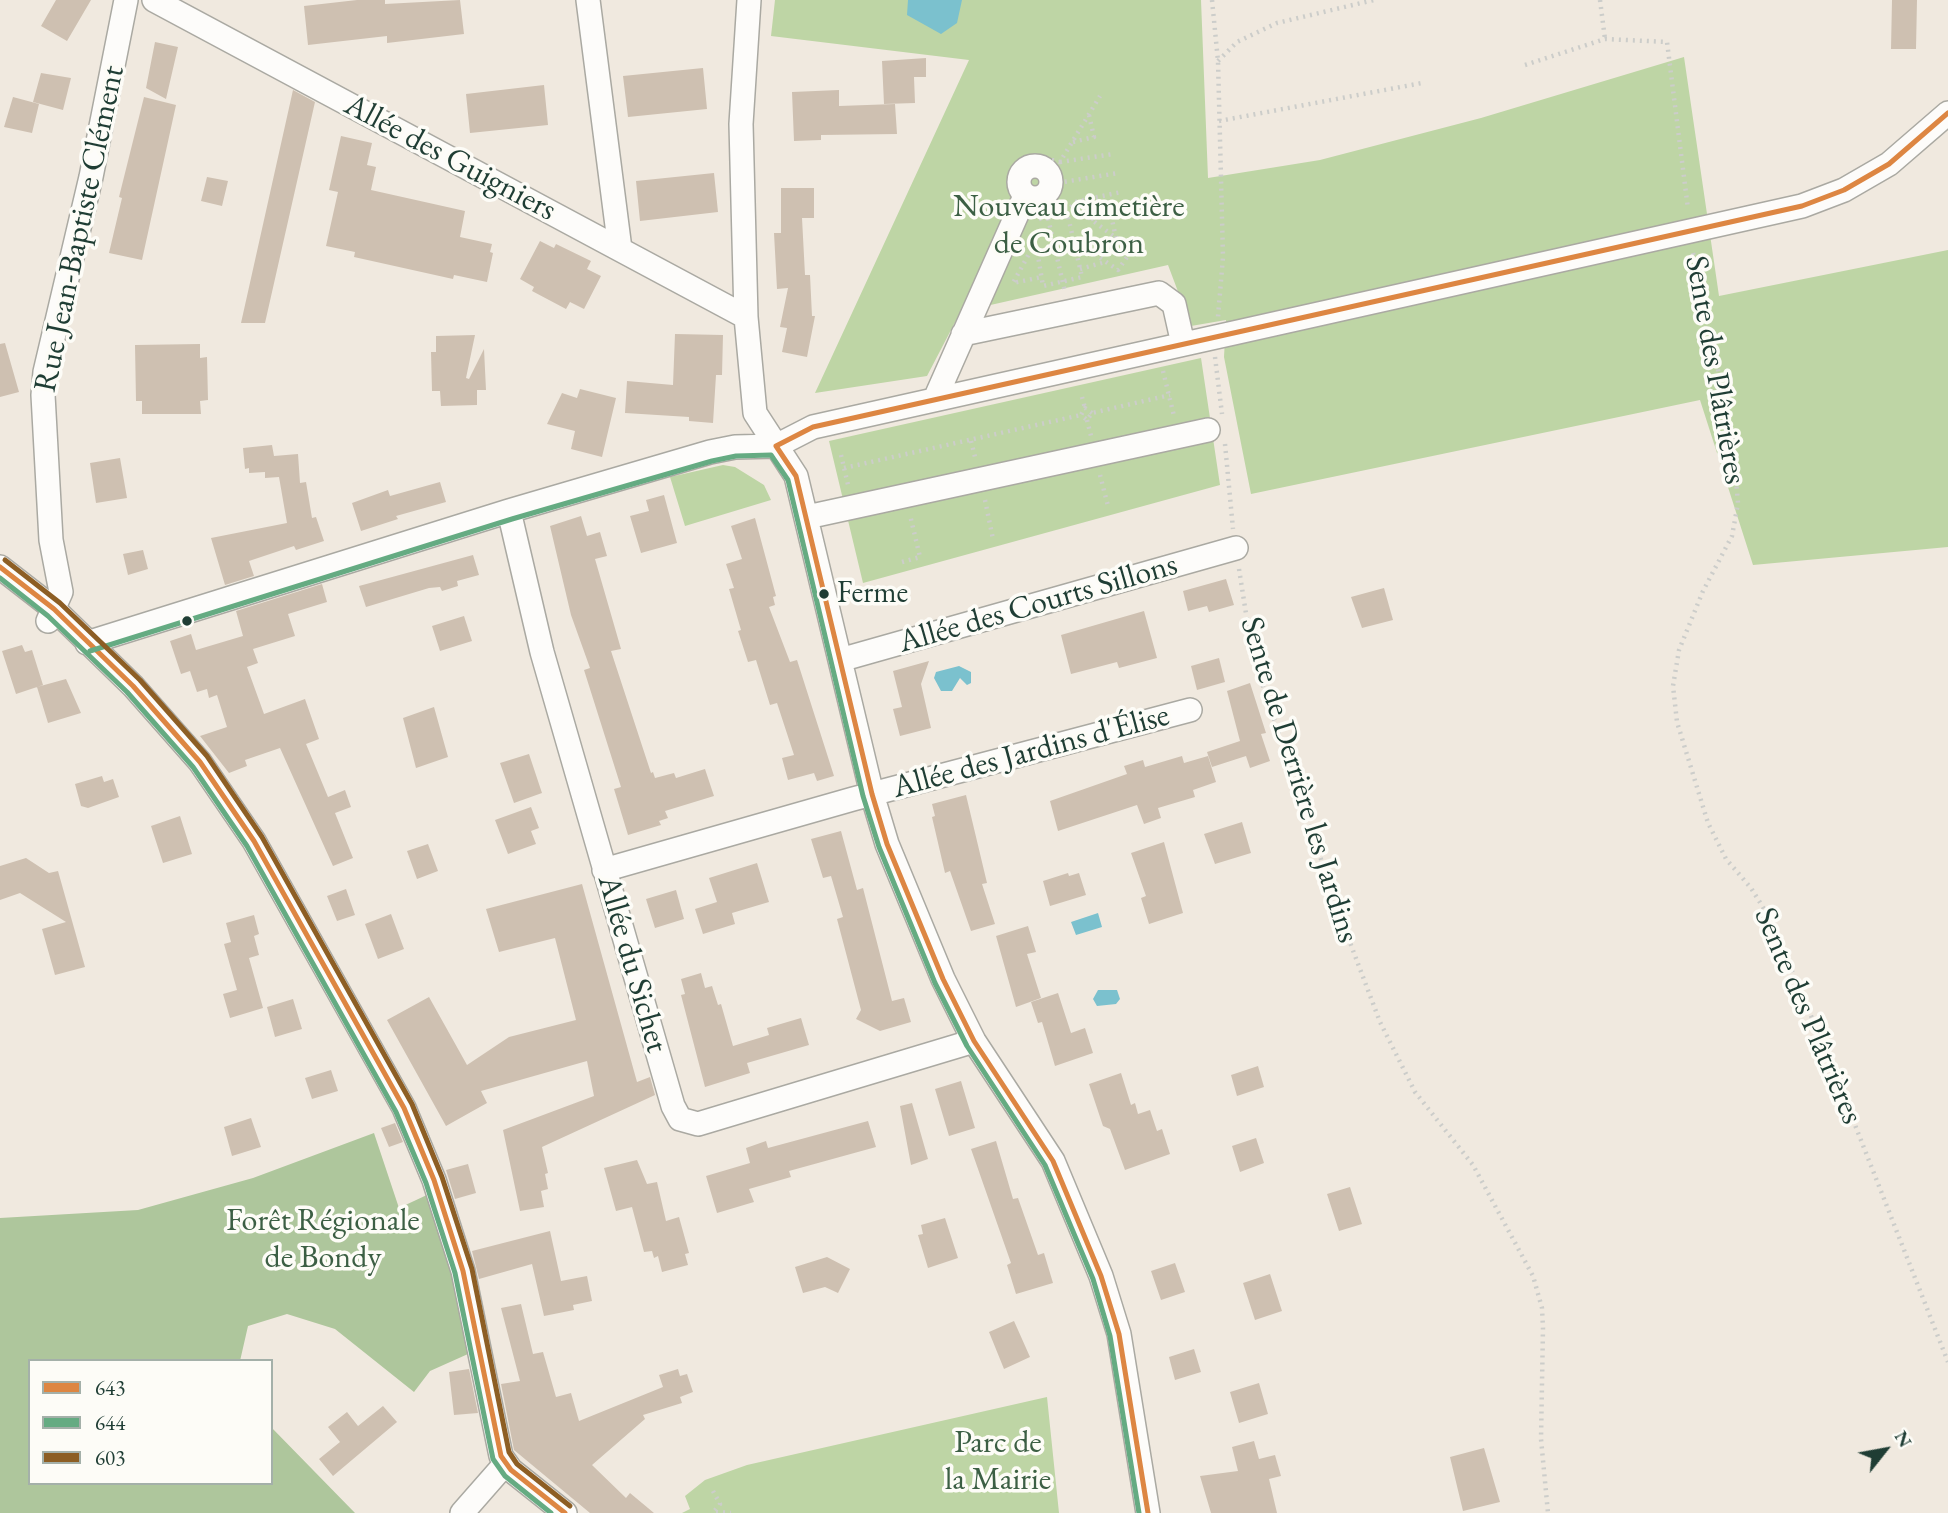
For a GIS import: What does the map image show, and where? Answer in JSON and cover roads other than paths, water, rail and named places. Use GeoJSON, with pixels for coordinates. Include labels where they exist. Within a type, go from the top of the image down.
{"type":"FeatureCollection","features":[{"type":"Feature","properties":{"kind":"street","name":"Rue Jean-Baptiste Clément"},"geometry":{"type":"LineString","coordinates":[[51,615],[61,592],[51,540],[43,395],[91,177],[126,0]]}},
{"type":"Feature","properties":{"kind":"street","name":"Allée des Guigniers"},"geometry":{"type":"LineString","coordinates":[[154,0],[746,317]]}},
{"type":"Feature","properties":{"kind":"street"},"geometry":{"type":"LineString","coordinates":[[588,0],[620,249]]}},
{"type":"Feature","properties":{"kind":"street"},"geometry":{"type":"LineString","coordinates":[[750,0],[741,124],[746,317],[755,413],[796,476],[872,794],[887,844],[943,979],[974,1041],[1053,1161],[1101,1276],[1119,1334],[1148,1513]]}},
{"type":"Feature","properties":{"kind":"street"},"geometry":{"type":"LineString","coordinates":[[87,643],[509,511],[710,452],[735,447],[776,446],[813,427],[1792,208],[1844,190],[1909,150],[1948,113]]}},
{"type":"Feature","properties":{"kind":"street"},"geometry":{"type":"LineString","coordinates":[[935,399],[963,334],[1045,187]]}},
{"type":"Feature","properties":{"kind":"street"},"geometry":{"type":"LineString","coordinates":[[963,334],[1159,293],[1174,304],[1183,344]]}},
{"type":"Feature","properties":{"kind":"street"},"geometry":{"type":"LineString","coordinates":[[807,517],[906,498],[1218,429]]}},
{"type":"Feature","properties":{"kind":"street","name":"Allée du Sichet"},"geometry":{"type":"LineString","coordinates":[[509,511],[542,652],[673,1106],[680,1119],[698,1124],[974,1041]]}},
{"type":"Feature","properties":{"kind":"street","name":"Allée des Courts Sillons"},"geometry":{"type":"LineString","coordinates":[[840,660],[1236,548]]}},
{"type":"Feature","properties":{"kind":"street"},"geometry":{"type":"LineString","coordinates":[[0,566],[51,615]]}},
{"type":"Feature","properties":{"kind":"street"},"geometry":{"type":"LineString","coordinates":[[0,581],[87,643],[132,687],[226,796],[404,1108],[434,1180],[463,1271],[501,1456],[505,1464],[565,1513]]}},
{"type":"Feature","properties":{"kind":"street","name":"Allée des Jardins d'Élise"},"geometry":{"type":"LineString","coordinates":[[604,870],[872,794],[1189,710]]}},
{"type":"Feature","properties":{"kind":"street"},"geometry":{"type":"LineString","coordinates":[[466,1506],[505,1464]]}},
{"type":"Feature","properties":{"kind":"water"},"geometry":{"type":"Polygon","coordinates":[[[908,0],[962,0],[957,23],[941,34],[907,15],[908,0]]]}},
{"type":"Feature","properties":{"kind":"water"},"geometry":{"type":"Polygon","coordinates":[[[959,666],[971,672],[971,683],[967,685],[960,678],[952,691],[941,691],[934,678],[936,672],[959,666]]]}},
{"type":"Feature","properties":{"kind":"water"},"geometry":{"type":"Polygon","coordinates":[[[1098,913],[1102,927],[1076,935],[1071,922],[1098,913]]]}},
{"type":"Feature","properties":{"kind":"water"},"geometry":{"type":"Polygon","coordinates":[[[1098,990],[1117,990],[1120,999],[1116,1004],[1097,1006],[1093,999],[1098,990]]]}},
{"type":"Feature","properties":{"kind":"place","name":"Ferme"},"geometry":{"type":"Point","coordinates":[824,594]}},
{"type":"Feature","properties":{"kind":"park label","name":"Nouveau cimetière de Coubron"},"geometry":{"type":"Point","coordinates":[1069,226]}},
{"type":"Feature","properties":{"kind":"park label","name":"Forêt Régionale de Bondy"},"geometry":{"type":"Point","coordinates":[323,1240]}},
{"type":"Feature","properties":{"kind":"park label","name":"Parc de la Mairie"},"geometry":{"type":"Point","coordinates":[998,1462]}}]}
